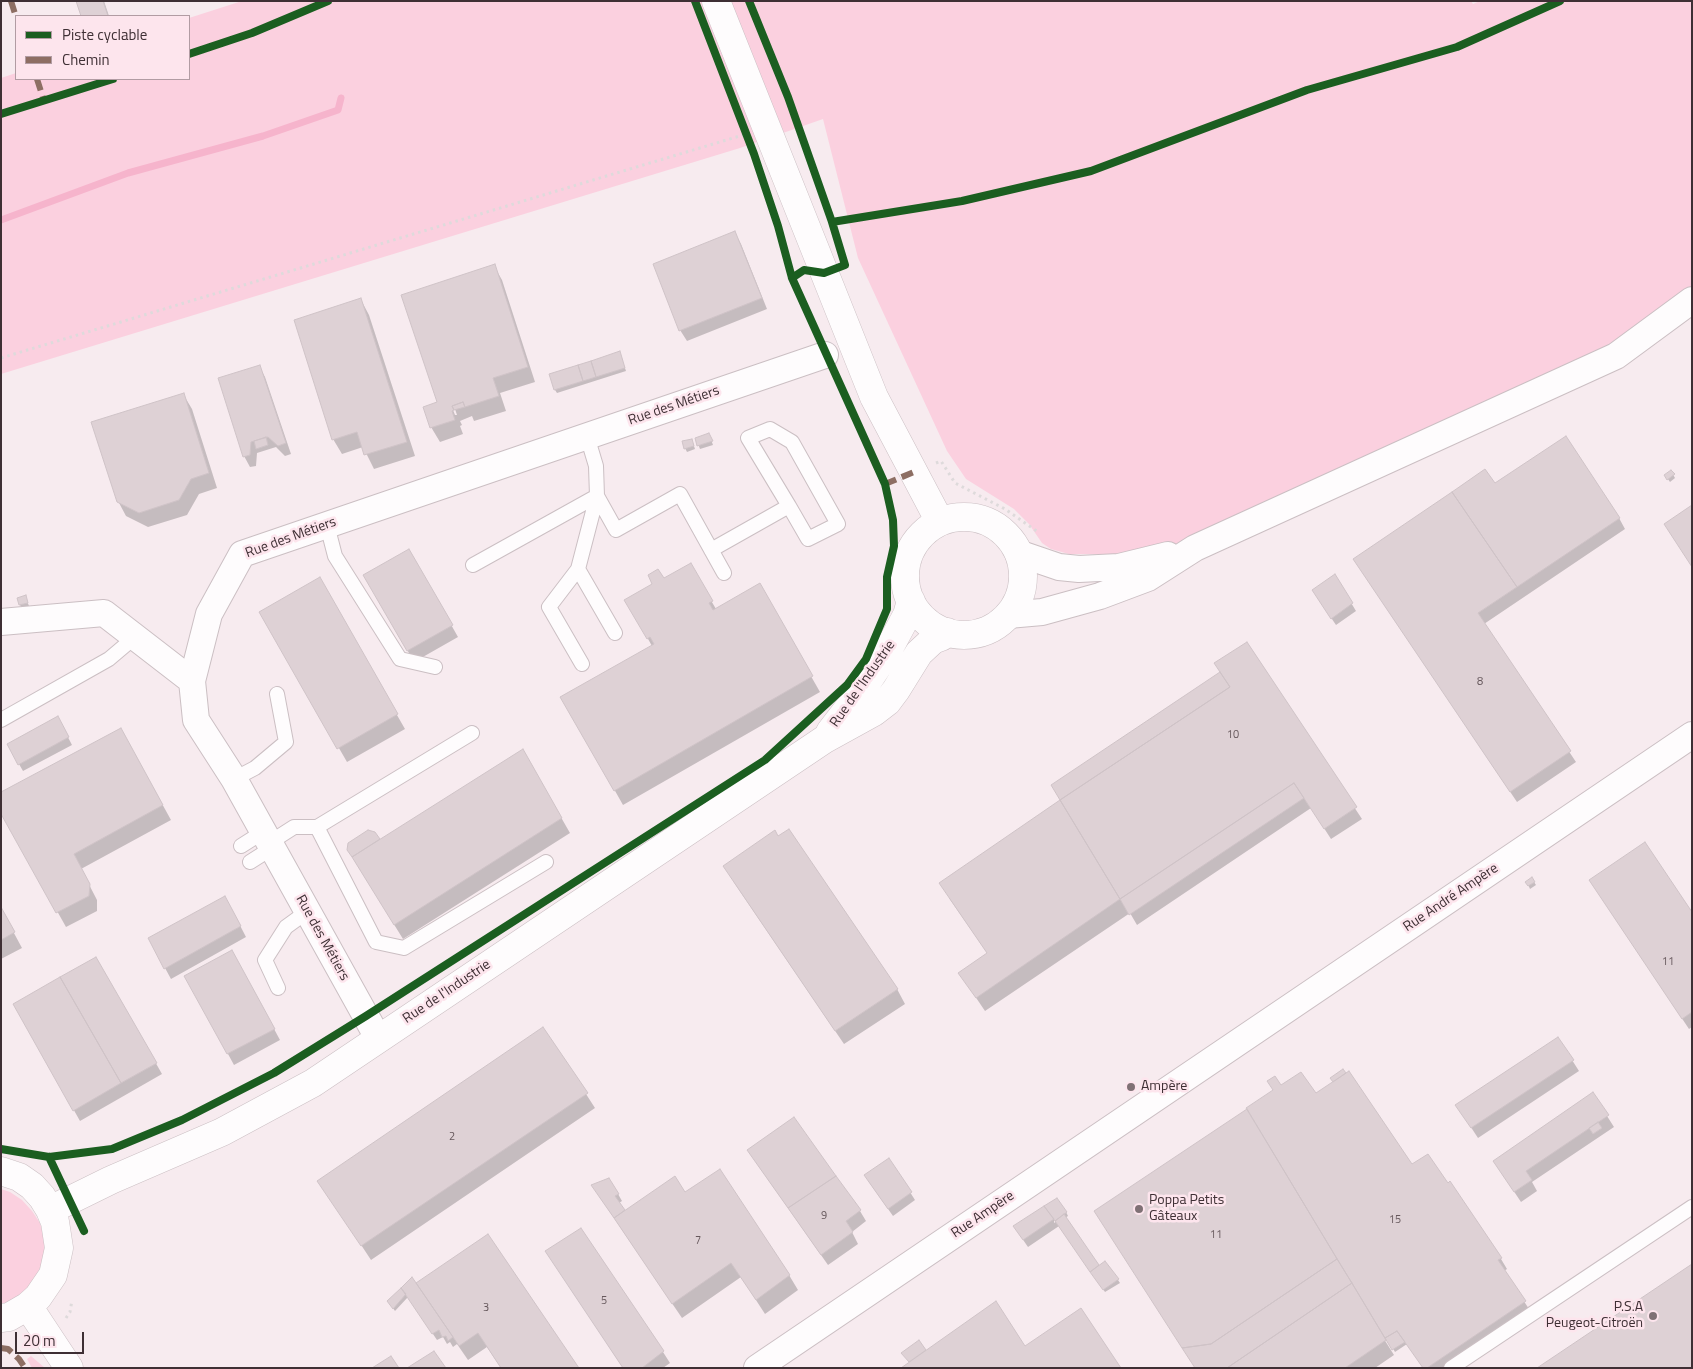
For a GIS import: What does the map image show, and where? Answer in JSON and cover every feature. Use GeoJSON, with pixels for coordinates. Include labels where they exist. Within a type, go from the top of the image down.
{"type":"FeatureCollection","features":[{"type":"Feature","properties":{"kind":"street"},"geometry":{"type":"LineString","coordinates":[[716,1],[874,397],[940,522]]}},
{"type":"Feature","properties":{"kind":"street"},"geometry":{"type":"LineString","coordinates":[[1008,615],[1042,612],[1100,596],[1148,578],[1195,548],[1616,356],[1692,300]]}},
{"type":"Feature","properties":{"kind":"street","name":"Rue des Métiers"},"geometry":{"type":"LineString","coordinates":[[378,1038],[234,778],[196,720],[192,681],[210,614],[242,554],[825,355]]}},
{"type":"Feature","properties":{"kind":"street"},"geometry":{"type":"LineString","coordinates":[[952,518],[978,518],[1002,531],[1018,552],[1022,564],[1023,577],[1016,603],[1008,615],[999,623],[986,630],[976,633],[959,634],[947,632],[932,625],[920,615],[911,601],[906,588],[905,572],[908,558],[918,538],[940,522],[952,518]]}},
{"type":"Feature","properties":{"kind":"street"},"geometry":{"type":"LineString","coordinates":[[1018,552],[1060,567],[1079,569],[1119,567],[1195,548]]}},
{"type":"Feature","properties":{"kind":"street","name":"Rue de l'Industrie"},"geometry":{"type":"LineString","coordinates":[[825,739],[886,654],[907,615],[911,601]]}},
{"type":"Feature","properties":{"kind":"street"},"geometry":{"type":"LineString","coordinates":[[1,622],[104,613],[192,681]]}},
{"type":"Feature","properties":{"kind":"street","name":"Rue de l'Industrie"},"geometry":{"type":"LineString","coordinates":[[50,1210],[111,1180],[222,1132],[268,1109],[313,1083],[825,739],[874,712],[887,702],[906,676],[918,653],[933,640],[947,632]]}},
{"type":"Feature","properties":{"kind":"street","name":"Rue André Ampère"},"geometry":{"type":"LineString","coordinates":[[1210,1061],[1692,735]]}},
{"type":"Feature","properties":{"kind":"street","name":"Rue Ampère"},"geometry":{"type":"LineString","coordinates":[[757,1368],[1210,1061]]}},
{"type":"Feature","properties":{"kind":"street"},"geometry":{"type":"LineString","coordinates":[[1,1171],[19,1178],[32,1186],[42,1197],[50,1210],[58,1235],[57,1262],[53,1275],[46,1286],[28,1306],[9,1317],[1,1318]]}},
{"type":"Feature","properties":{"kind":"street"},"geometry":{"type":"LineString","coordinates":[[28,1306],[70,1368]]}},
{"type":"Feature","properties":{"kind":"lane"},"geometry":{"type":"LineString","coordinates":[[770,429],[792,442],[838,524],[808,538],[789,506],[748,438],[770,429]]}},
{"type":"Feature","properties":{"kind":"lane"},"geometry":{"type":"LineString","coordinates":[[582,664],[549,607],[578,569],[597,496],[596,466],[587,436]]}},
{"type":"Feature","properties":{"kind":"lane"},"geometry":{"type":"LineString","coordinates":[[597,496],[616,530],[680,494],[724,573]]}},
{"type":"Feature","properties":{"kind":"lane"},"geometry":{"type":"LineString","coordinates":[[473,565],[597,496]]}},
{"type":"Feature","properties":{"kind":"lane"},"geometry":{"type":"LineString","coordinates":[[711,550],[789,506]]}},
{"type":"Feature","properties":{"kind":"lane"},"geometry":{"type":"LineString","coordinates":[[327,524],[335,556],[400,659],[435,667]]}},
{"type":"Feature","properties":{"kind":"lane"},"geometry":{"type":"LineString","coordinates":[[578,569],[615,633]]}},
{"type":"Feature","properties":{"kind":"lane"},"geometry":{"type":"LineString","coordinates":[[1,720],[109,659],[135,638]]}},
{"type":"Feature","properties":{"kind":"lane"},"geometry":{"type":"LineString","coordinates":[[234,778],[255,768],[286,742],[277,694]]}},
{"type":"Feature","properties":{"kind":"lane"},"geometry":{"type":"LineString","coordinates":[[241,846],[268,841],[294,827],[317,828],[472,733]]}},
{"type":"Feature","properties":{"kind":"lane"},"geometry":{"type":"LineString","coordinates":[[317,828],[376,942],[404,948],[546,862]]}},
{"type":"Feature","properties":{"kind":"lane"},"geometry":{"type":"LineString","coordinates":[[250,862],[268,841]]}},
{"type":"Feature","properties":{"kind":"lane"},"geometry":{"type":"LineString","coordinates":[[278,988],[265,960],[286,927],[308,911]]}},
{"type":"Feature","properties":{"kind":"lane"},"geometry":{"type":"LineString","coordinates":[[1451,1368],[1692,1207]]}},
{"type":"Feature","properties":{"kind":"path"},"geometry":{"type":"LineString","coordinates":[[1,358],[748,137],[743,125]]}},
{"type":"Feature","properties":{"kind":"path"},"geometry":{"type":"LineString","coordinates":[[914,472],[941,461],[955,483],[1023,520],[1040,534]]}},
{"type":"Feature","properties":{"kind":"path"},"geometry":{"type":"LineString","coordinates":[[70,1322],[72,1300]]}},
{"type":"Feature","properties":{"kind":"path"},"geometry":{"type":"LineString","coordinates":[[64,1321],[70,1312]]}},
{"type":"Feature","properties":{"kind":"shaded area"},"geometry":{"type":"Polygon","coordinates":[[[242,1],[1471,1],[1473,4],[1480,1],[1692,1],[1692,300],[1616,356],[1194,551],[1069,554],[1051,549],[1042,543],[1029,524],[1014,509],[966,479],[947,451],[858,258],[823,119],[740,148],[1,374],[1,78],[15,73],[15,80],[190,80],[190,18],[242,1]]]}},
{"type":"Feature","properties":{"kind":"shaded area"},"geometry":{"type":"Polygon","coordinates":[[[1,1189],[10,1192],[22,1200],[32,1211],[40,1223],[44,1238],[44,1252],[41,1266],[34,1280],[25,1291],[13,1300],[1,1304],[1,1189]]]}},
{"type":"Feature","properties":{"kind":"shaded area"},"geometry":{"type":"Polygon","coordinates":[[[31,1356],[45,1368],[32,1368],[27,1359],[31,1356]]]}},
{"type":"Feature","properties":{"kind":"building"},"geometry":{"type":"Polygon","coordinates":[[[76,1],[103,1],[108,15],[81,15],[76,1]]]}},
{"type":"Feature","properties":{"kind":"building"},"geometry":{"type":"Polygon","coordinates":[[[735,231],[762,298],[679,331],[653,264],[735,231]]]}},
{"type":"Feature","properties":{"kind":"building"},"geometry":{"type":"Polygon","coordinates":[[[495,264],[528,367],[493,378],[499,396],[465,407],[463,402],[452,406],[455,420],[430,428],[423,407],[437,402],[401,295],[495,264]]]}},
{"type":"Feature","properties":{"kind":"building"},"geometry":{"type":"Polygon","coordinates":[[[361,298],[407,442],[364,455],[357,432],[332,440],[294,320],[361,298]]]}},
{"type":"Feature","properties":{"kind":"building"},"geometry":{"type":"Polygon","coordinates":[[[620,351],[625,368],[596,377],[591,361],[620,351]]]}},
{"type":"Feature","properties":{"kind":"building"},"geometry":{"type":"Polygon","coordinates":[[[591,361],[596,377],[583,381],[578,365],[591,361]]]}},
{"type":"Feature","properties":{"kind":"building"},"geometry":{"type":"Polygon","coordinates":[[[260,365],[286,443],[278,446],[268,437],[254,441],[251,442],[250,455],[243,457],[218,378],[260,365]]]}},
{"type":"Feature","properties":{"kind":"building"},"geometry":{"type":"Polygon","coordinates":[[[578,365],[583,381],[554,390],[549,374],[578,365]]]}},
{"type":"Feature","properties":{"kind":"building"},"geometry":{"type":"Polygon","coordinates":[[[184,393],[209,473],[191,479],[179,500],[139,513],[117,502],[91,422],[184,393]]]}},
{"type":"Feature","properties":{"kind":"building"},"geometry":{"type":"Polygon","coordinates":[[[463,402],[465,407],[454,410],[452,406],[463,402]]]}},
{"type":"Feature","properties":{"kind":"building"},"geometry":{"type":"Polygon","coordinates":[[[709,433],[713,441],[697,446],[695,438],[709,433]]]}},
{"type":"Feature","properties":{"kind":"building"},"geometry":{"type":"Polygon","coordinates":[[[1566,436],[1620,518],[1517,587],[1452,492],[1485,469],[1495,483],[1566,436]]]}},
{"type":"Feature","properties":{"kind":"building"},"geometry":{"type":"Polygon","coordinates":[[[266,437],[268,445],[256,449],[254,441],[266,437]]]}},
{"type":"Feature","properties":{"kind":"building"},"geometry":{"type":"Polygon","coordinates":[[[692,439],[694,446],[684,449],[682,441],[692,439]]]}},
{"type":"Feature","properties":{"kind":"building"},"geometry":{"type":"Polygon","coordinates":[[[1671,470],[1675,474],[1667,480],[1664,475],[1671,470]]]}},
{"type":"Feature","properties":{"kind":"building"},"geometry":{"type":"Polygon","coordinates":[[[1452,492],[1517,587],[1478,613],[1571,751],[1510,792],[1353,559],[1452,492]]]}},
{"type":"Feature","properties":{"kind":"building"},"geometry":{"type":"Polygon","coordinates":[[[1692,505],[1692,567],[1664,524],[1692,505]]]}},
{"type":"Feature","properties":{"kind":"building"},"geometry":{"type":"Polygon","coordinates":[[[409,549],[453,625],[407,651],[363,575],[409,549]]]}},
{"type":"Feature","properties":{"kind":"building"},"geometry":{"type":"Polygon","coordinates":[[[691,563],[713,601],[709,603],[713,610],[760,583],[813,676],[614,791],[560,697],[654,644],[650,637],[647,639],[624,600],[652,584],[648,575],[658,569],[664,578],[691,563]]]}},
{"type":"Feature","properties":{"kind":"building"},"geometry":{"type":"Polygon","coordinates":[[[1335,574],[1353,603],[1331,619],[1312,590],[1335,574]]]}},
{"type":"Feature","properties":{"kind":"building"},"geometry":{"type":"Polygon","coordinates":[[[320,577],[398,714],[337,749],[259,612],[320,577]]]}},
{"type":"Feature","properties":{"kind":"building"},"geometry":{"type":"Polygon","coordinates":[[[26,595],[28,603],[19,605],[17,598],[26,595]]]}},
{"type":"Feature","properties":{"kind":"building"},"geometry":{"type":"Polygon","coordinates":[[[1247,642],[1357,807],[1324,829],[1294,783],[1120,899],[1060,800],[1230,687],[1214,663],[1247,642]]]}},
{"type":"Feature","properties":{"kind":"building"},"geometry":{"type":"Polygon","coordinates":[[[1220,672],[1230,687],[1060,800],[1051,785],[1220,672]]]}},
{"type":"Feature","properties":{"kind":"building"},"geometry":{"type":"Polygon","coordinates":[[[58,716],[69,737],[18,765],[7,744],[58,716]]]}},
{"type":"Feature","properties":{"kind":"building"},"geometry":{"type":"Polygon","coordinates":[[[121,728],[163,805],[74,854],[90,884],[89,896],[56,913],[1,814],[1,792],[121,728]]]}},
{"type":"Feature","properties":{"kind":"building"},"geometry":{"type":"Polygon","coordinates":[[[523,749],[562,818],[394,925],[352,857],[523,749]]]}},
{"type":"Feature","properties":{"kind":"building"},"geometry":{"type":"Polygon","coordinates":[[[1294,783],[1304,798],[1129,915],[1120,899],[1294,783]]]}},
{"type":"Feature","properties":{"kind":"building"},"geometry":{"type":"Polygon","coordinates":[[[1060,800],[1120,899],[976,998],[958,973],[987,953],[939,883],[1060,800]]]}},
{"type":"Feature","properties":{"kind":"building"},"geometry":{"type":"Polygon","coordinates":[[[789,829],[898,989],[835,1031],[723,866],[775,830],[778,836],[789,829]]]}},
{"type":"Feature","properties":{"kind":"building"},"geometry":{"type":"Polygon","coordinates":[[[368,830],[375,832],[380,839],[352,857],[347,850],[348,843],[368,830]]]}},
{"type":"Feature","properties":{"kind":"building"},"geometry":{"type":"Polygon","coordinates":[[[1645,842],[1692,912],[1692,1012],[1682,1019],[1589,880],[1645,842]]]}},
{"type":"Feature","properties":{"kind":"building"},"geometry":{"type":"Polygon","coordinates":[[[1532,877],[1535,882],[1528,886],[1525,882],[1532,877]]]}},
{"type":"Feature","properties":{"kind":"building"},"geometry":{"type":"Polygon","coordinates":[[[225,896],[241,926],[164,969],[148,938],[225,896]]]}},
{"type":"Feature","properties":{"kind":"building"},"geometry":{"type":"Polygon","coordinates":[[[1,907],[15,932],[1,940],[1,907]]]}},
{"type":"Feature","properties":{"kind":"building"},"geometry":{"type":"Polygon","coordinates":[[[232,950],[275,1029],[227,1054],[184,976],[232,950]]]}},
{"type":"Feature","properties":{"kind":"building"},"geometry":{"type":"Polygon","coordinates":[[[96,957],[157,1063],[121,1083],[60,977],[96,957]]]}},
{"type":"Feature","properties":{"kind":"building"},"geometry":{"type":"Polygon","coordinates":[[[60,977],[121,1083],[73,1111],[13,1004],[60,977]]]}},
{"type":"Feature","properties":{"kind":"building"},"geometry":{"type":"Polygon","coordinates":[[[543,1027],[588,1093],[361,1246],[317,1181],[543,1027]]]}},
{"type":"Feature","properties":{"kind":"building"},"geometry":{"type":"Polygon","coordinates":[[[1558,1037],[1574,1060],[1471,1128],[1455,1105],[1558,1037]]]}},
{"type":"Feature","properties":{"kind":"building"},"geometry":{"type":"Polygon","coordinates":[[[1343,1069],[1346,1073],[1333,1082],[1330,1078],[1343,1069]]]}},
{"type":"Feature","properties":{"kind":"building"},"geometry":{"type":"Polygon","coordinates":[[[1349,1071],[1412,1164],[1428,1154],[1448,1183],[1450,1181],[1502,1258],[1498,1260],[1526,1301],[1427,1368],[1423,1368],[1397,1331],[1385,1338],[1246,1108],[1273,1090],[1267,1081],[1275,1076],[1281,1085],[1301,1072],[1316,1093],[1349,1071]]]}},
{"type":"Feature","properties":{"kind":"building"},"geometry":{"type":"Polygon","coordinates":[[[1593,1092],[1609,1115],[1526,1171],[1532,1180],[1514,1192],[1493,1161],[1593,1092]]]}},
{"type":"Feature","properties":{"kind":"building"},"geometry":{"type":"Polygon","coordinates":[[[1247,1109],[1337,1259],[1211,1344],[1182,1348],[1094,1211],[1247,1109]]]}},
{"type":"Feature","properties":{"kind":"building"},"geometry":{"type":"Polygon","coordinates":[[[794,1117],[836,1176],[788,1208],[747,1150],[794,1117]]]}},
{"type":"Feature","properties":{"kind":"building"},"geometry":{"type":"Polygon","coordinates":[[[1598,1122],[1602,1128],[1593,1134],[1589,1128],[1598,1122]]]}},
{"type":"Feature","properties":{"kind":"building"},"geometry":{"type":"Polygon","coordinates":[[[889,1158],[912,1192],[888,1209],[864,1175],[889,1158]]]}},
{"type":"Feature","properties":{"kind":"building"},"geometry":{"type":"Polygon","coordinates":[[[720,1169],[790,1275],[756,1300],[731,1263],[672,1304],[614,1218],[675,1176],[685,1192],[720,1169]]]}},
{"type":"Feature","properties":{"kind":"building"},"geometry":{"type":"Polygon","coordinates":[[[836,1176],[861,1210],[846,1221],[853,1232],[821,1255],[788,1208],[836,1176]]]}},
{"type":"Feature","properties":{"kind":"building"},"geometry":{"type":"Polygon","coordinates":[[[609,1178],[619,1194],[615,1196],[625,1210],[614,1218],[591,1185],[609,1178]]]}},
{"type":"Feature","properties":{"kind":"building"},"geometry":{"type":"Polygon","coordinates":[[[1057,1198],[1067,1212],[1055,1221],[1044,1206],[1057,1198]]]}},
{"type":"Feature","properties":{"kind":"building"},"geometry":{"type":"Polygon","coordinates":[[[1044,1206],[1054,1219],[1023,1240],[1013,1226],[1044,1206]]]}},
{"type":"Feature","properties":{"kind":"building"},"geometry":{"type":"Polygon","coordinates":[[[1064,1214],[1099,1265],[1090,1272],[1055,1221],[1064,1214]]]}},
{"type":"Feature","properties":{"kind":"building"},"geometry":{"type":"Polygon","coordinates":[[[581,1228],[664,1351],[642,1368],[623,1368],[545,1251],[581,1228]]]}},
{"type":"Feature","properties":{"kind":"building"},"geometry":{"type":"Polygon","coordinates":[[[488,1234],[579,1368],[501,1368],[478,1333],[459,1346],[416,1283],[488,1234]]]}},
{"type":"Feature","properties":{"kind":"building"},"geometry":{"type":"Polygon","coordinates":[[[1337,1259],[1352,1283],[1227,1368],[1195,1368],[1182,1348],[1211,1344],[1337,1259]]]}},
{"type":"Feature","properties":{"kind":"building"},"geometry":{"type":"Polygon","coordinates":[[[1105,1261],[1119,1279],[1103,1290],[1090,1272],[1105,1261]]]}},
{"type":"Feature","properties":{"kind":"building","name":"P.S.A Peugeot-Citroën"},"geometry":{"type":"Polygon","coordinates":[[[1692,1264],[1692,1368],[1537,1368],[1692,1264]]]}},
{"type":"Feature","properties":{"kind":"building"},"geometry":{"type":"Polygon","coordinates":[[[412,1277],[453,1337],[448,1341],[446,1336],[442,1337],[439,1330],[432,1334],[401,1288],[412,1277]]]}},
{"type":"Feature","properties":{"kind":"building"},"geometry":{"type":"Polygon","coordinates":[[[1352,1283],[1386,1340],[1345,1368],[1227,1368],[1352,1283]]]}},
{"type":"Feature","properties":{"kind":"building"},"geometry":{"type":"Polygon","coordinates":[[[401,1288],[406,1294],[393,1309],[387,1301],[401,1288]]]}},
{"type":"Feature","properties":{"kind":"building"},"geometry":{"type":"Polygon","coordinates":[[[996,1301],[1025,1346],[1081,1308],[1121,1368],[901,1368],[996,1301]]]}},
{"type":"Feature","properties":{"kind":"building"},"geometry":{"type":"Polygon","coordinates":[[[1397,1331],[1405,1342],[1392,1350],[1385,1338],[1397,1331]]]}},
{"type":"Feature","properties":{"kind":"building"},"geometry":{"type":"Polygon","coordinates":[[[919,1340],[926,1350],[909,1362],[901,1353],[919,1340]]]}},
{"type":"Feature","properties":{"kind":"building"},"geometry":{"type":"Polygon","coordinates":[[[434,1351],[446,1368],[407,1368],[434,1351]]]}},
{"type":"Feature","properties":{"kind":"building"},"geometry":{"type":"Polygon","coordinates":[[[391,1356],[399,1368],[372,1368],[391,1356]]]}},
{"type":"Feature","properties":{"kind":"waterway"},"geometry":{"type":"LineString","coordinates":[[1,220],[128,173],[263,136],[338,110],[341,98]]}},
{"type":"Feature","properties":{"kind":"marked path"},"geometry":{"type":"LineString","coordinates":[[11,1],[15,15]]}},
{"type":"Feature","properties":{"kind":"marked path"},"geometry":{"type":"LineString","coordinates":[[37,80],[44,101]]}},
{"type":"Feature","properties":{"kind":"marked path"},"geometry":{"type":"LineString","coordinates":[[885,484],[914,472]]}},
{"type":"Feature","properties":{"kind":"marked path"},"geometry":{"type":"LineString","coordinates":[[1,1348],[8,1349],[19,1359],[25,1368]]}},
{"type":"Feature","properties":{"kind":"cycle path"},"geometry":{"type":"LineString","coordinates":[[190,54],[252,33],[328,1]]}},
{"type":"Feature","properties":{"kind":"cycle path"},"geometry":{"type":"LineString","coordinates":[[1,1149],[49,1157],[112,1149],[182,1120],[274,1073],[765,760],[847,685],[866,659],[887,609],[887,577],[894,546],[893,520],[885,484],[792,278],[778,226],[754,154],[695,1]]}},
{"type":"Feature","properties":{"kind":"cycle path"},"geometry":{"type":"LineString","coordinates":[[749,1],[788,97],[832,222],[962,201],[1091,171],[1307,90],[1457,47],[1560,1]]}},
{"type":"Feature","properties":{"kind":"cycle path"},"geometry":{"type":"LineString","coordinates":[[1,114],[110,80]]}},
{"type":"Feature","properties":{"kind":"cycle path"},"geometry":{"type":"LineString","coordinates":[[792,278],[804,270],[824,273],[845,265],[832,222]]}},
{"type":"Feature","properties":{"kind":"cycle path"},"geometry":{"type":"LineString","coordinates":[[49,1157],[84,1231]]}},
{"type":"Feature","properties":{"kind":"place","name":"Ampère"},"geometry":{"type":"Point","coordinates":[1131,1087]}},
{"type":"Feature","properties":{"kind":"place","name":"Poppa Petits Gâteaux"},"geometry":{"type":"Point","coordinates":[1139,1209]}},
{"type":"Feature","properties":{"kind":"place","name":"P.S.A Peugeot-Citroën"},"geometry":{"type":"Point","coordinates":[1653,1316]}}]}
